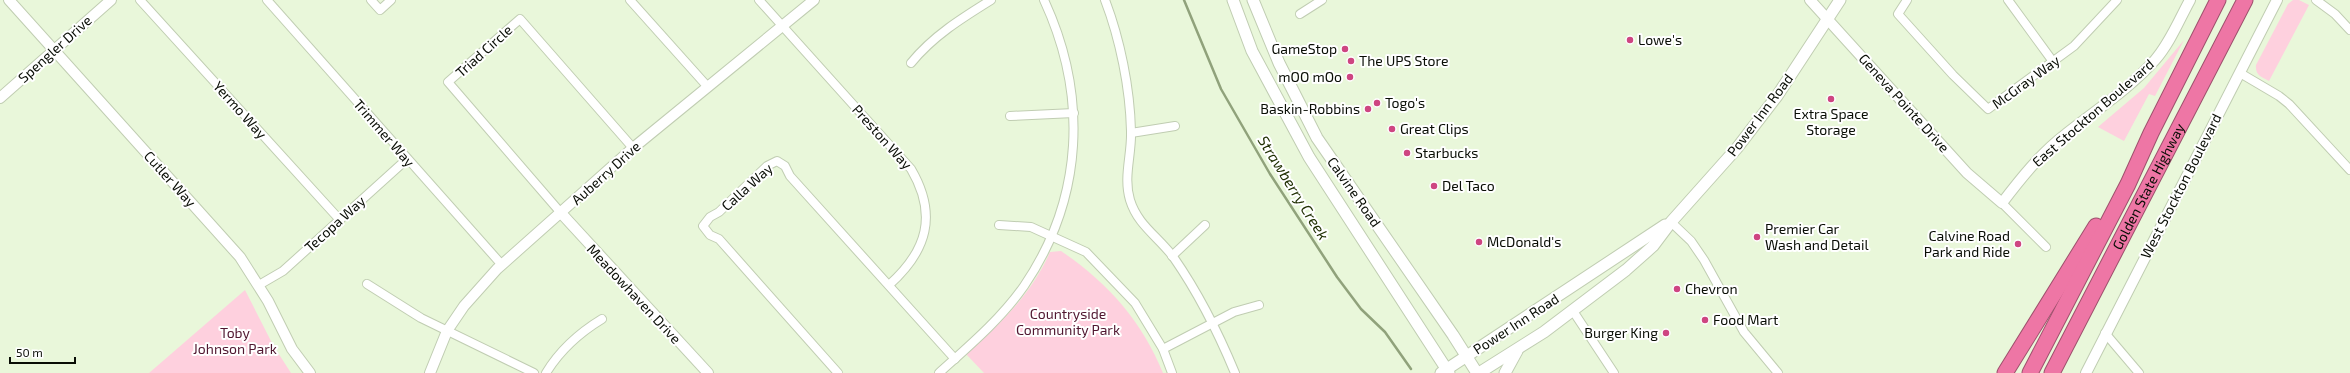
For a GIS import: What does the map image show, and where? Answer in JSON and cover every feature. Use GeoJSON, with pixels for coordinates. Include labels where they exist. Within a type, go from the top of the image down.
{"type":"FeatureCollection","features":[{"type":"Feature","properties":{"kind":"highway","name":"Golden State Highway"},"geometry":{"type":"LineString","coordinates":[[2030,373],[2128,184],[2151,133],[2218,0]]}},
{"type":"Feature","properties":{"kind":"highway","name":"Golden State Highway"},"geometry":{"type":"LineString","coordinates":[[2052,373],[2245,0]]}},
{"type":"Feature","properties":{"kind":"highway"},"geometry":{"type":"LineString","coordinates":[[2006,373],[2100,220],[2128,184]]}},
{"type":"Feature","properties":{"kind":"main road","name":"Calvine Road"},"geometry":{"type":"LineString","coordinates":[[1233,0],[1252,50],[1309,157],[1445,372]]}},
{"type":"Feature","properties":{"kind":"main road","name":"Calvine Road"},"geometry":{"type":"LineString","coordinates":[[1253,0],[1279,63],[1317,138],[1478,373]]}},
{"type":"Feature","properties":{"kind":"main road","name":"Power Inn Road"},"geometry":{"type":"LineString","coordinates":[[1478,373],[1518,350],[1573,311],[1626,270],[1653,246],[1671,222],[1728,158],[1773,100],[1826,18],[1840,0]]}},
{"type":"Feature","properties":{"kind":"main road","name":"Power Inn Road"},"geometry":{"type":"LineString","coordinates":[[1445,372],[1466,356],[1671,222]]}},
{"type":"Feature","properties":{"kind":"main road"},"geometry":{"type":"LineString","coordinates":[[1505,373],[1518,350]]}},
{"type":"Feature","properties":{"kind":"street","name":"Cutler Way"},"geometry":{"type":"LineString","coordinates":[[9,0],[223,236],[259,285],[292,349],[310,373]]}},
{"type":"Feature","properties":{"kind":"street","name":"Spengler Drive"},"geometry":{"type":"LineString","coordinates":[[0,98],[111,0]]}},
{"type":"Feature","properties":{"kind":"street","name":"Yermo Way"},"geometry":{"type":"LineString","coordinates":[[140,0],[340,220]]}},
{"type":"Feature","properties":{"kind":"street","name":"Trimmer Way"},"geometry":{"type":"LineString","coordinates":[[268,0],[502,265]]}},
{"type":"Feature","properties":{"kind":"street"},"geometry":{"type":"LineString","coordinates":[[371,0],[380,10],[391,0]]}},
{"type":"Feature","properties":{"kind":"street"},"geometry":{"type":"LineString","coordinates":[[630,0],[707,86]]}},
{"type":"Feature","properties":{"kind":"street","name":"Preston Way"},"geometry":{"type":"LineString","coordinates":[[758,0],[911,169],[921,187],[926,216],[921,244],[909,266],[889,285]]}},
{"type":"Feature","properties":{"kind":"street","name":"Auberry Drive"},"geometry":{"type":"LineString","coordinates":[[430,373],[447,331],[464,306],[502,265],[633,148],[814,0]]}},
{"type":"Feature","properties":{"kind":"street"},"geometry":{"type":"LineString","coordinates":[[912,63],[924,48],[991,0]]}},
{"type":"Feature","properties":{"kind":"street"},"geometry":{"type":"LineString","coordinates":[[939,373],[993,322],[1024,287],[1060,216],[1071,173],[1074,113],[1063,46],[1044,0]]}},
{"type":"Feature","properties":{"kind":"street"},"geometry":{"type":"LineString","coordinates":[[1104,0],[1115,26],[1121,50],[1131,133],[1127,176],[1130,200],[1141,222],[1172,256],[1191,283],[1213,323],[1235,373]]}},
{"type":"Feature","properties":{"kind":"street"},"geometry":{"type":"LineString","coordinates":[[1300,14],[1322,0]]}},
{"type":"Feature","properties":{"kind":"street","name":"Geneva Pointe Drive"},"geometry":{"type":"LineString","coordinates":[[1810,0],[1968,173],[2002,203]]}},
{"type":"Feature","properties":{"kind":"street","name":"McGray Way"},"geometry":{"type":"LineString","coordinates":[[1907,0],[1898,14],[1953,76],[1988,109],[2054,63],[2084,37],[2117,0]]}},
{"type":"Feature","properties":{"kind":"street"},"geometry":{"type":"LineString","coordinates":[[2008,0],[2054,63]]}},
{"type":"Feature","properties":{"kind":"street","name":"East Stockton Boulevard"},"geometry":{"type":"LineString","coordinates":[[2002,203],[2027,170],[2065,135],[2107,104],[2155,60],[2171,37],[2190,0]]}},
{"type":"Feature","properties":{"kind":"street","name":"West Stockton Boulevard"},"geometry":{"type":"LineString","coordinates":[[2086,373],[2105,333],[2277,0]]}},
{"type":"Feature","properties":{"kind":"street"},"geometry":{"type":"LineString","coordinates":[[2316,0],[2336,14],[2350,30]]}},
{"type":"Feature","properties":{"kind":"street","name":"Triad Circle"},"geometry":{"type":"LineString","coordinates":[[561,213],[448,82],[520,19],[633,148]]}},
{"type":"Feature","properties":{"kind":"street"},"geometry":{"type":"LineString","coordinates":[[2240,73],[2279,96],[2289,104],[2350,170]]}},
{"type":"Feature","properties":{"kind":"street"},"geometry":{"type":"LineString","coordinates":[[1010,116],[1074,113]]}},
{"type":"Feature","properties":{"kind":"street"},"geometry":{"type":"LineString","coordinates":[[1131,133],[1175,126]]}},
{"type":"Feature","properties":{"kind":"street","name":"Tecopa Way"},"geometry":{"type":"LineString","coordinates":[[259,285],[283,271],[407,159]]}},
{"type":"Feature","properties":{"kind":"street","name":"Calla Way"},"geometry":{"type":"LineString","coordinates":[[838,373],[719,239],[710,235],[703,226],[710,217],[719,212],[767,166],[777,161],[785,166],[790,176],[955,359]]}},
{"type":"Feature","properties":{"kind":"street"},"geometry":{"type":"LineString","coordinates":[[2002,203],[2046,247]]}},
{"type":"Feature","properties":{"kind":"street","name":"Meadowhaven Drive"},"geometry":{"type":"LineString","coordinates":[[561,213],[708,373]]}},
{"type":"Feature","properties":{"kind":"street"},"geometry":{"type":"LineString","coordinates":[[1671,222],[1690,241],[1704,260],[1744,332],[1778,373]]}},
{"type":"Feature","properties":{"kind":"street"},"geometry":{"type":"LineString","coordinates":[[999,225],[1031,226],[1086,252],[1135,303],[1163,349],[1172,373]]}},
{"type":"Feature","properties":{"kind":"street"},"geometry":{"type":"LineString","coordinates":[[1172,256],[1205,225]]}},
{"type":"Feature","properties":{"kind":"street"},"geometry":{"type":"LineString","coordinates":[[367,284],[421,318],[534,373]]}},
{"type":"Feature","properties":{"kind":"street"},"geometry":{"type":"LineString","coordinates":[[1163,349],[1234,312],[1259,305]]}},
{"type":"Feature","properties":{"kind":"street"},"geometry":{"type":"LineString","coordinates":[[1573,311],[1614,373]]}},
{"type":"Feature","properties":{"kind":"street"},"geometry":{"type":"LineString","coordinates":[[546,373],[571,341],[586,328],[602,319]]}},
{"type":"Feature","properties":{"kind":"street"},"geometry":{"type":"LineString","coordinates":[[2105,333],[2139,373]]}},
{"type":"Feature","properties":{"kind":"green space"},"geometry":{"type":"Polygon","coordinates":[[[2293,0],[2299,0],[2309,5],[2269,81],[2261,77],[2256,71],[2256,65],[2288,4],[2293,0]]]}},
{"type":"Feature","properties":{"kind":"green space"},"geometry":{"type":"Polygon","coordinates":[[[2184,40],[2155,96],[2149,94],[2124,141],[2098,127],[2144,88],[2184,40]]]}},
{"type":"Feature","properties":{"kind":"green space","name":"Countryside Community Park"},"geometry":{"type":"Polygon","coordinates":[[[1061,251],[1093,276],[1121,304],[1145,336],[1163,373],[984,373],[966,354],[1014,308],[1034,282],[1050,252],[1061,251]]]}},
{"type":"Feature","properties":{"kind":"green space","name":"Toby Johnson Park"},"geometry":{"type":"Polygon","coordinates":[[[245,290],[273,345],[291,373],[149,373],[245,290]]]}},
{"type":"Feature","properties":{"kind":"waterway","name":"Strawberry Creek"},"geometry":{"type":"LineString","coordinates":[[1184,0],[1221,89],[1270,174],[1337,277],[1361,309],[1385,332],[1411,369]]}},
{"type":"Feature","properties":{"kind":"place","name":"Lowe's"},"geometry":{"type":"Point","coordinates":[1630,40]}},
{"type":"Feature","properties":{"kind":"place","name":"GameStop"},"geometry":{"type":"Point","coordinates":[1345,49]}},
{"type":"Feature","properties":{"kind":"place","name":"The UPS Store"},"geometry":{"type":"Point","coordinates":[1351,61]}},
{"type":"Feature","properties":{"kind":"place","name":"mOO mOo"},"geometry":{"type":"Point","coordinates":[1350,77]}},
{"type":"Feature","properties":{"kind":"place","name":"Extra Space Storage"},"geometry":{"type":"Point","coordinates":[1831,99]}},
{"type":"Feature","properties":{"kind":"place","name":"Togo's"},"geometry":{"type":"Point","coordinates":[1377,103]}},
{"type":"Feature","properties":{"kind":"place","name":"Baskin-Robbins"},"geometry":{"type":"Point","coordinates":[1368,109]}},
{"type":"Feature","properties":{"kind":"place","name":"Great Clips"},"geometry":{"type":"Point","coordinates":[1392,129]}},
{"type":"Feature","properties":{"kind":"place","name":"Starbucks"},"geometry":{"type":"Point","coordinates":[1407,153]}},
{"type":"Feature","properties":{"kind":"place","name":"Del Taco"},"geometry":{"type":"Point","coordinates":[1434,186]}},
{"type":"Feature","properties":{"kind":"place","name":"Premier Car Wash and Detail"},"geometry":{"type":"Point","coordinates":[1757,237]}},
{"type":"Feature","properties":{"kind":"place","name":"McDonald's"},"geometry":{"type":"Point","coordinates":[1479,242]}},
{"type":"Feature","properties":{"kind":"place","name":"Calvine Road Park and Ride"},"geometry":{"type":"Point","coordinates":[2018,244]}},
{"type":"Feature","properties":{"kind":"place","name":"Chevron"},"geometry":{"type":"Point","coordinates":[1677,289]}},
{"type":"Feature","properties":{"kind":"place","name":"Food Mart"},"geometry":{"type":"Point","coordinates":[1705,320]}},
{"type":"Feature","properties":{"kind":"place","name":"Burger King"},"geometry":{"type":"Point","coordinates":[1666,333]}}]}
